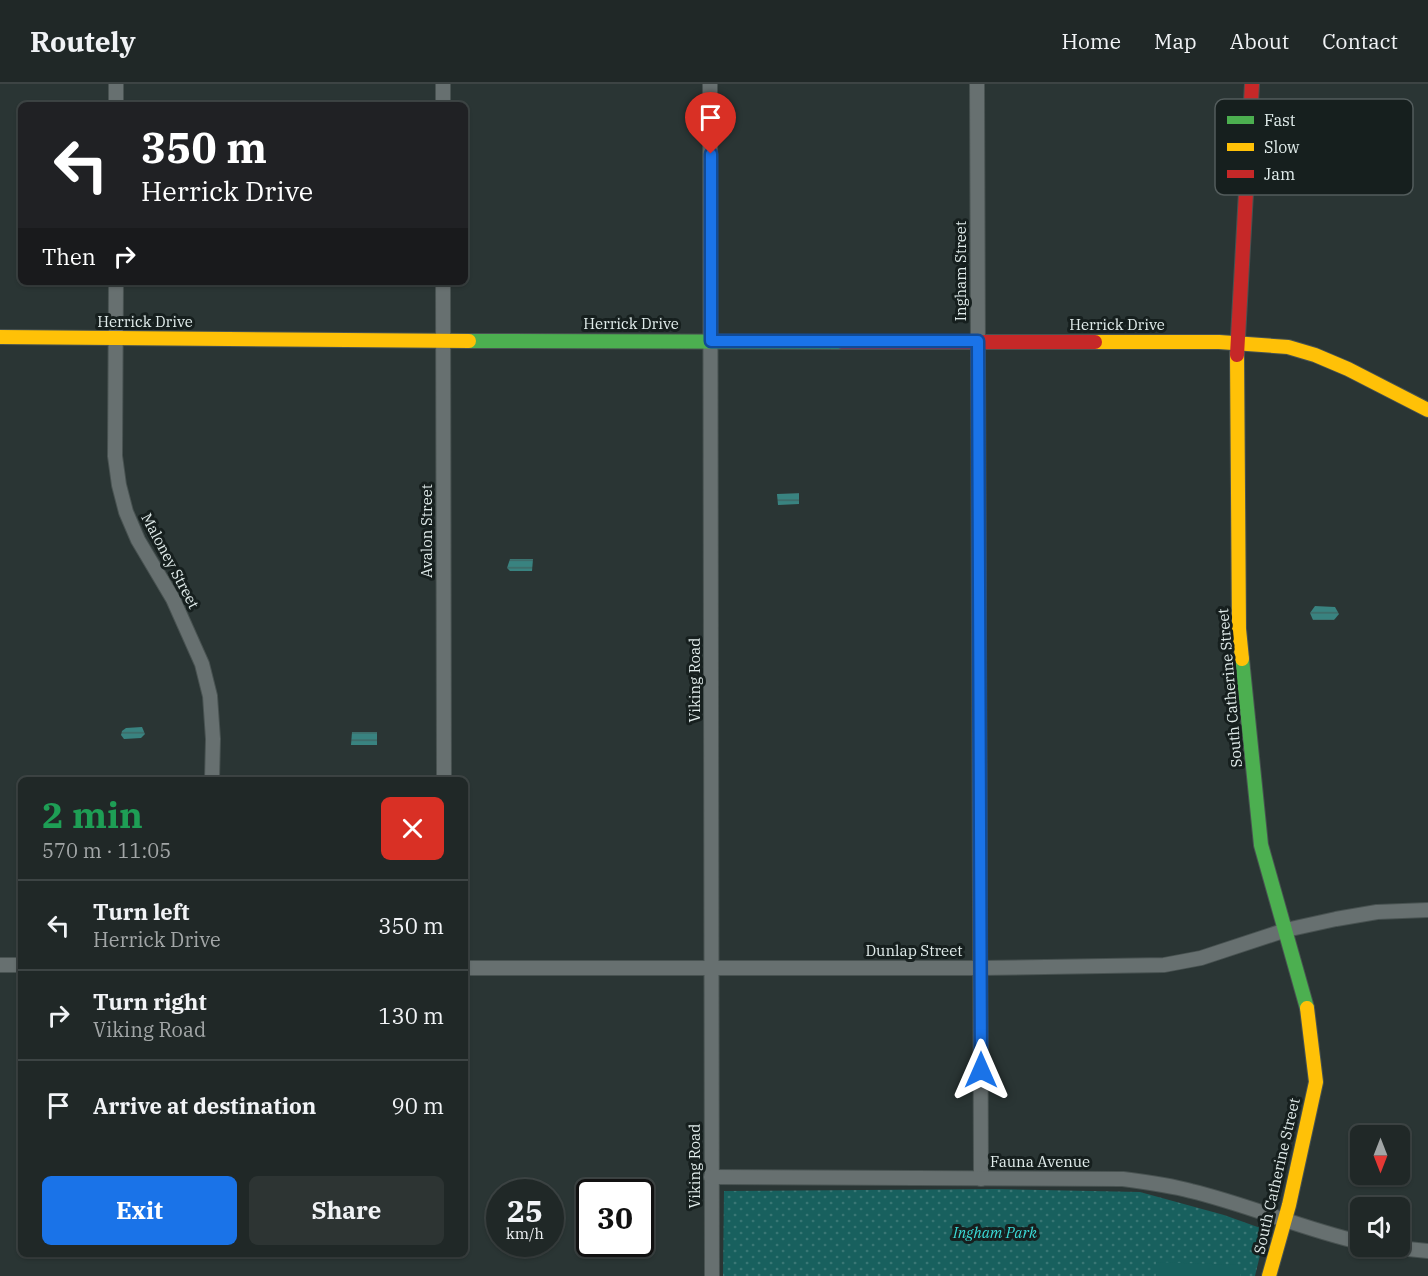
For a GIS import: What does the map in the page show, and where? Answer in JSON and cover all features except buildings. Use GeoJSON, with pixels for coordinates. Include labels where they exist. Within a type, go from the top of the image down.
{"type":"FeatureCollection","features":[{"type":"Feature","properties":{"kind":"street"},"geometry":{"type":"LineString","coordinates":[[116,84],[116,102]]}},
{"type":"Feature","properties":{"kind":"street"},"geometry":{"type":"LineString","coordinates":[[443,84],[443,102]]}},
{"type":"Feature","properties":{"kind":"street","name":"Viking Road"},"geometry":{"type":"LineString","coordinates":[[710,84],[712,1276]]}},
{"type":"Feature","properties":{"kind":"street","name":"Ingham Street"},"geometry":{"type":"LineString","coordinates":[[977,84],[981,1179]]}},
{"type":"Feature","properties":{"kind":"street","name":"South Catherine Street"},"geometry":{"type":"LineString","coordinates":[[1251,99],[1252,84]]}},
{"type":"Feature","properties":{"kind":"street","name":"South Catherine Street"},"geometry":{"type":"LineString","coordinates":[[1246,195],[1237,345],[1239,628],[1261,845],[1307,1006],[1316,1082],[1289,1205],[1269,1276]]}},
{"type":"Feature","properties":{"kind":"street","name":"Maloney Street"},"geometry":{"type":"LineString","coordinates":[[116,285],[115,456],[119,485],[126,512],[138,540],[173,599],[202,664],[210,696],[212,777]]}},
{"type":"Feature","properties":{"kind":"street","name":"Avalon Street"},"geometry":{"type":"LineString","coordinates":[[443,285],[444,777]]}},
{"type":"Feature","properties":{"kind":"street","name":"Herrick Drive"},"geometry":{"type":"LineString","coordinates":[[0,337],[443,341],[1220,342],[1237,345],[1258,343],[1296,348],[1363,376],[1428,410]]}},
{"type":"Feature","properties":{"kind":"street","name":"Dunlap Street"},"geometry":{"type":"LineString","coordinates":[[468,968],[980,968],[1164,965],[1201,958],[1286,930],[1377,912],[1428,910]]}},
{"type":"Feature","properties":{"kind":"street"},"geometry":{"type":"LineString","coordinates":[[0,965],[18,965]]}},
{"type":"Feature","properties":{"kind":"street","name":"Fauna Avenue"},"geometry":{"type":"LineString","coordinates":[[711,1178],[1123,1179],[1157,1183],[1193,1191],[1350,1240]]}},
{"type":"Feature","properties":{"kind":"street"},"geometry":{"type":"LineString","coordinates":[[1410,1249],[1428,1251]]}},
{"type":"Feature","properties":{"kind":"green space","name":"Ingham Park"},"geometry":{"type":"Polygon","coordinates":[[[996,1189],[1140,1192],[1224,1215],[1266,1230],[1255,1276],[723,1276],[724,1191],[996,1189]]]}},
{"type":"Feature","properties":{"kind":"green space"},"geometry":{"type":"Polygon","coordinates":[[[1156,1262],[1240,1265],[1240,1276],[1156,1276],[1156,1262]]]}},
{"type":"Feature","properties":{"kind":"shaded area"},"geometry":{"type":"Polygon","coordinates":[[[799,493],[799,504],[778,505],[777,494],[799,493]]]}},
{"type":"Feature","properties":{"kind":"shaded area"},"geometry":{"type":"Polygon","coordinates":[[[510,559],[533,559],[532,571],[510,571],[507,568],[510,559]]]}},
{"type":"Feature","properties":{"kind":"shaded area"},"geometry":{"type":"Polygon","coordinates":[[[1315,606],[1335,607],[1339,614],[1334,620],[1313,620],[1310,613],[1315,606]]]}},
{"type":"Feature","properties":{"kind":"shaded area"},"geometry":{"type":"Polygon","coordinates":[[[142,727],[145,734],[141,738],[124,739],[121,735],[126,728],[142,727]]]}},
{"type":"Feature","properties":{"kind":"shaded area"},"geometry":{"type":"Polygon","coordinates":[[[352,732],[377,732],[377,745],[351,745],[352,732]]]}},
{"type":"Feature","properties":{"kind":"traffic: fast"},"geometry":{"type":"LineString","coordinates":[[469,341],[842,342]]}},
{"type":"Feature","properties":{"kind":"traffic: fast"},"geometry":{"type":"LineString","coordinates":[[1242,659],[1261,845],[1307,1008]]}},
{"type":"Feature","properties":{"kind":"traffic: slow"},"geometry":{"type":"LineString","coordinates":[[0,337],[469,341]]}},
{"type":"Feature","properties":{"kind":"traffic: slow"},"geometry":{"type":"LineString","coordinates":[[1095,342],[1219,342],[1288,347],[1348,369],[1428,410]]}},
{"type":"Feature","properties":{"kind":"traffic: slow"},"geometry":{"type":"LineString","coordinates":[[1237,355],[1239,629],[1242,659]]}},
{"type":"Feature","properties":{"kind":"traffic: slow"},"geometry":{"type":"LineString","coordinates":[[1269,1276],[1289,1205],[1316,1082],[1307,1008]]}},
{"type":"Feature","properties":{"kind":"traffic: jam"},"geometry":{"type":"LineString","coordinates":[[1251,99],[1252,84]]}},
{"type":"Feature","properties":{"kind":"traffic: jam"},"geometry":{"type":"LineString","coordinates":[[1237,355],[1246,195]]}},
{"type":"Feature","properties":{"kind":"traffic: jam"},"geometry":{"type":"LineString","coordinates":[[842,342],[1095,342]]}},
{"type":"Feature","properties":{"kind":"route"},"geometry":{"type":"LineString","coordinates":[[711,154],[711,341],[978,341],[981,1070]]}}]}
